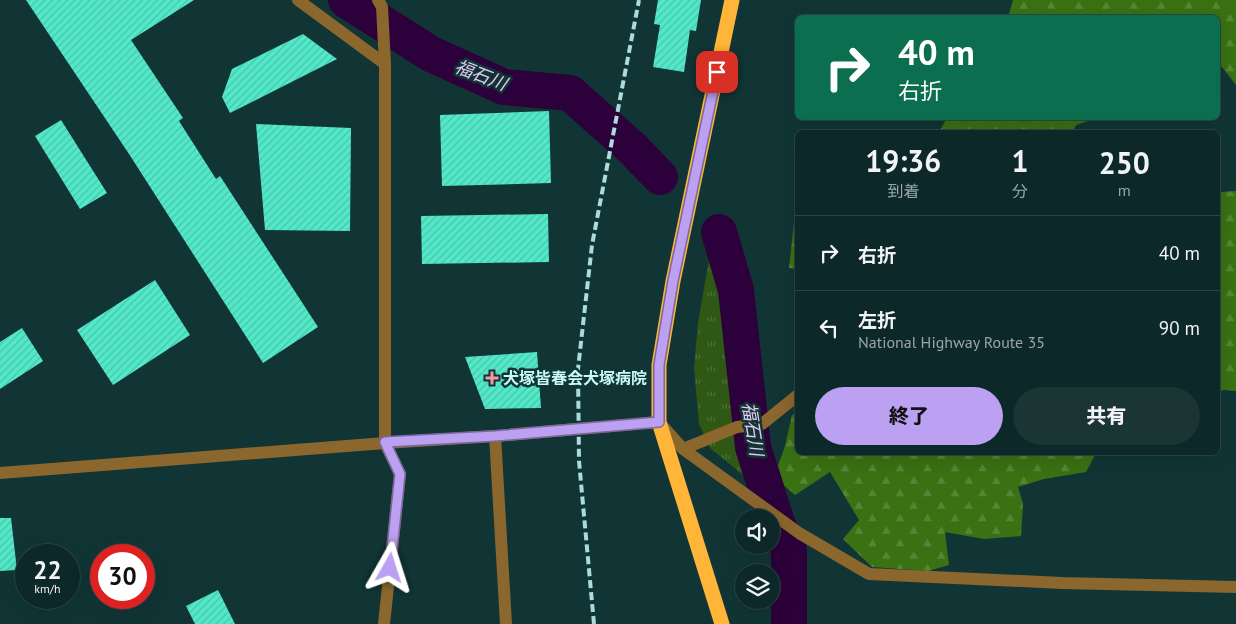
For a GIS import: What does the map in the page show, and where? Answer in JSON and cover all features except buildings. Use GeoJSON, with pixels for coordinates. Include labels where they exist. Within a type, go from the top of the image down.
{"type":"FeatureCollection","features":[{"type":"Feature","properties":{"kind":"highway"},"geometry":{"type":"LineString","coordinates":[[722,624],[659,422],[659,365],[673,281],[732,0]]}},
{"type":"Feature","properties":{"kind":"street"},"geometry":{"type":"LineString","coordinates":[[298,0],[385,64]]}},
{"type":"Feature","properties":{"kind":"street"},"geometry":{"type":"LineString","coordinates":[[380,4],[385,64],[385,442],[400,474],[384,624]]}},
{"type":"Feature","properties":{"kind":"street"},"geometry":{"type":"LineString","coordinates":[[683,449],[738,427],[762,424],[795,397]]}},
{"type":"Feature","properties":{"kind":"street"},"geometry":{"type":"LineString","coordinates":[[0,473],[659,422],[683,449],[799,533],[869,574],[1062,583],[1236,587]]}},
{"type":"Feature","properties":{"kind":"street"},"geometry":{"type":"LineString","coordinates":[[495,436],[506,624]]}},
{"type":"Feature","properties":{"kind":"green space"},"geometry":{"type":"Polygon","coordinates":[[[1013,0],[1236,0],[1236,85],[1220,65],[1220,15],[1009,15],[1013,0]]]}},
{"type":"Feature","properties":{"kind":"green space"},"geometry":{"type":"Polygon","coordinates":[[[946,120],[1091,120],[1076,125],[1074,130],[940,130],[946,120]]]}},
{"type":"Feature","properties":{"kind":"green space"},"geometry":{"type":"Polygon","coordinates":[[[1236,191],[1236,391],[1220,391],[1221,192],[1236,191]]]}},
{"type":"Feature","properties":{"kind":"green space"},"geometry":{"type":"Polygon","coordinates":[[[795,214],[795,269],[789,268],[795,214]]]}},
{"type":"Feature","properties":{"kind":"green space"},"geometry":{"type":"Polygon","coordinates":[[[713,236],[722,239],[750,476],[743,475],[710,448],[699,424],[694,368],[698,323],[713,236]]]}},
{"type":"Feature","properties":{"kind":"green space"},"geometry":{"type":"Polygon","coordinates":[[[795,414],[795,455],[1095,455],[1086,472],[1044,479],[1018,487],[1023,504],[1021,536],[984,539],[945,532],[949,565],[928,571],[872,567],[843,539],[859,520],[830,472],[795,495],[774,477],[785,446],[792,415],[795,414]]]}},
{"type":"Feature","properties":{"kind":"waterway","name":"福石川"},"geometry":{"type":"LineString","coordinates":[[346,0],[431,54],[504,87],[570,93],[632,148],[660,177]]}},
{"type":"Feature","properties":{"kind":"waterway","name":"福石川"},"geometry":{"type":"LineString","coordinates":[[719,232],[736,290],[753,447],[778,526],[789,550],[789,624]]}},
{"type":"Feature","properties":{"kind":"railway"},"geometry":{"type":"LineString","coordinates":[[594,624],[579,461],[578,369],[592,245],[639,0]]}},
{"type":"Feature","properties":{"kind":"place","name":"犬塚皆春会犬塚病院"},"geometry":{"type":"Point","coordinates":[492,378]}},
{"type":"Feature","properties":{"kind":"route"},"geometry":{"type":"LineString","coordinates":[[390,568],[400,474],[385,442],[495,436],[659,422],[659,365],[673,281],[717,72]]}}]}
